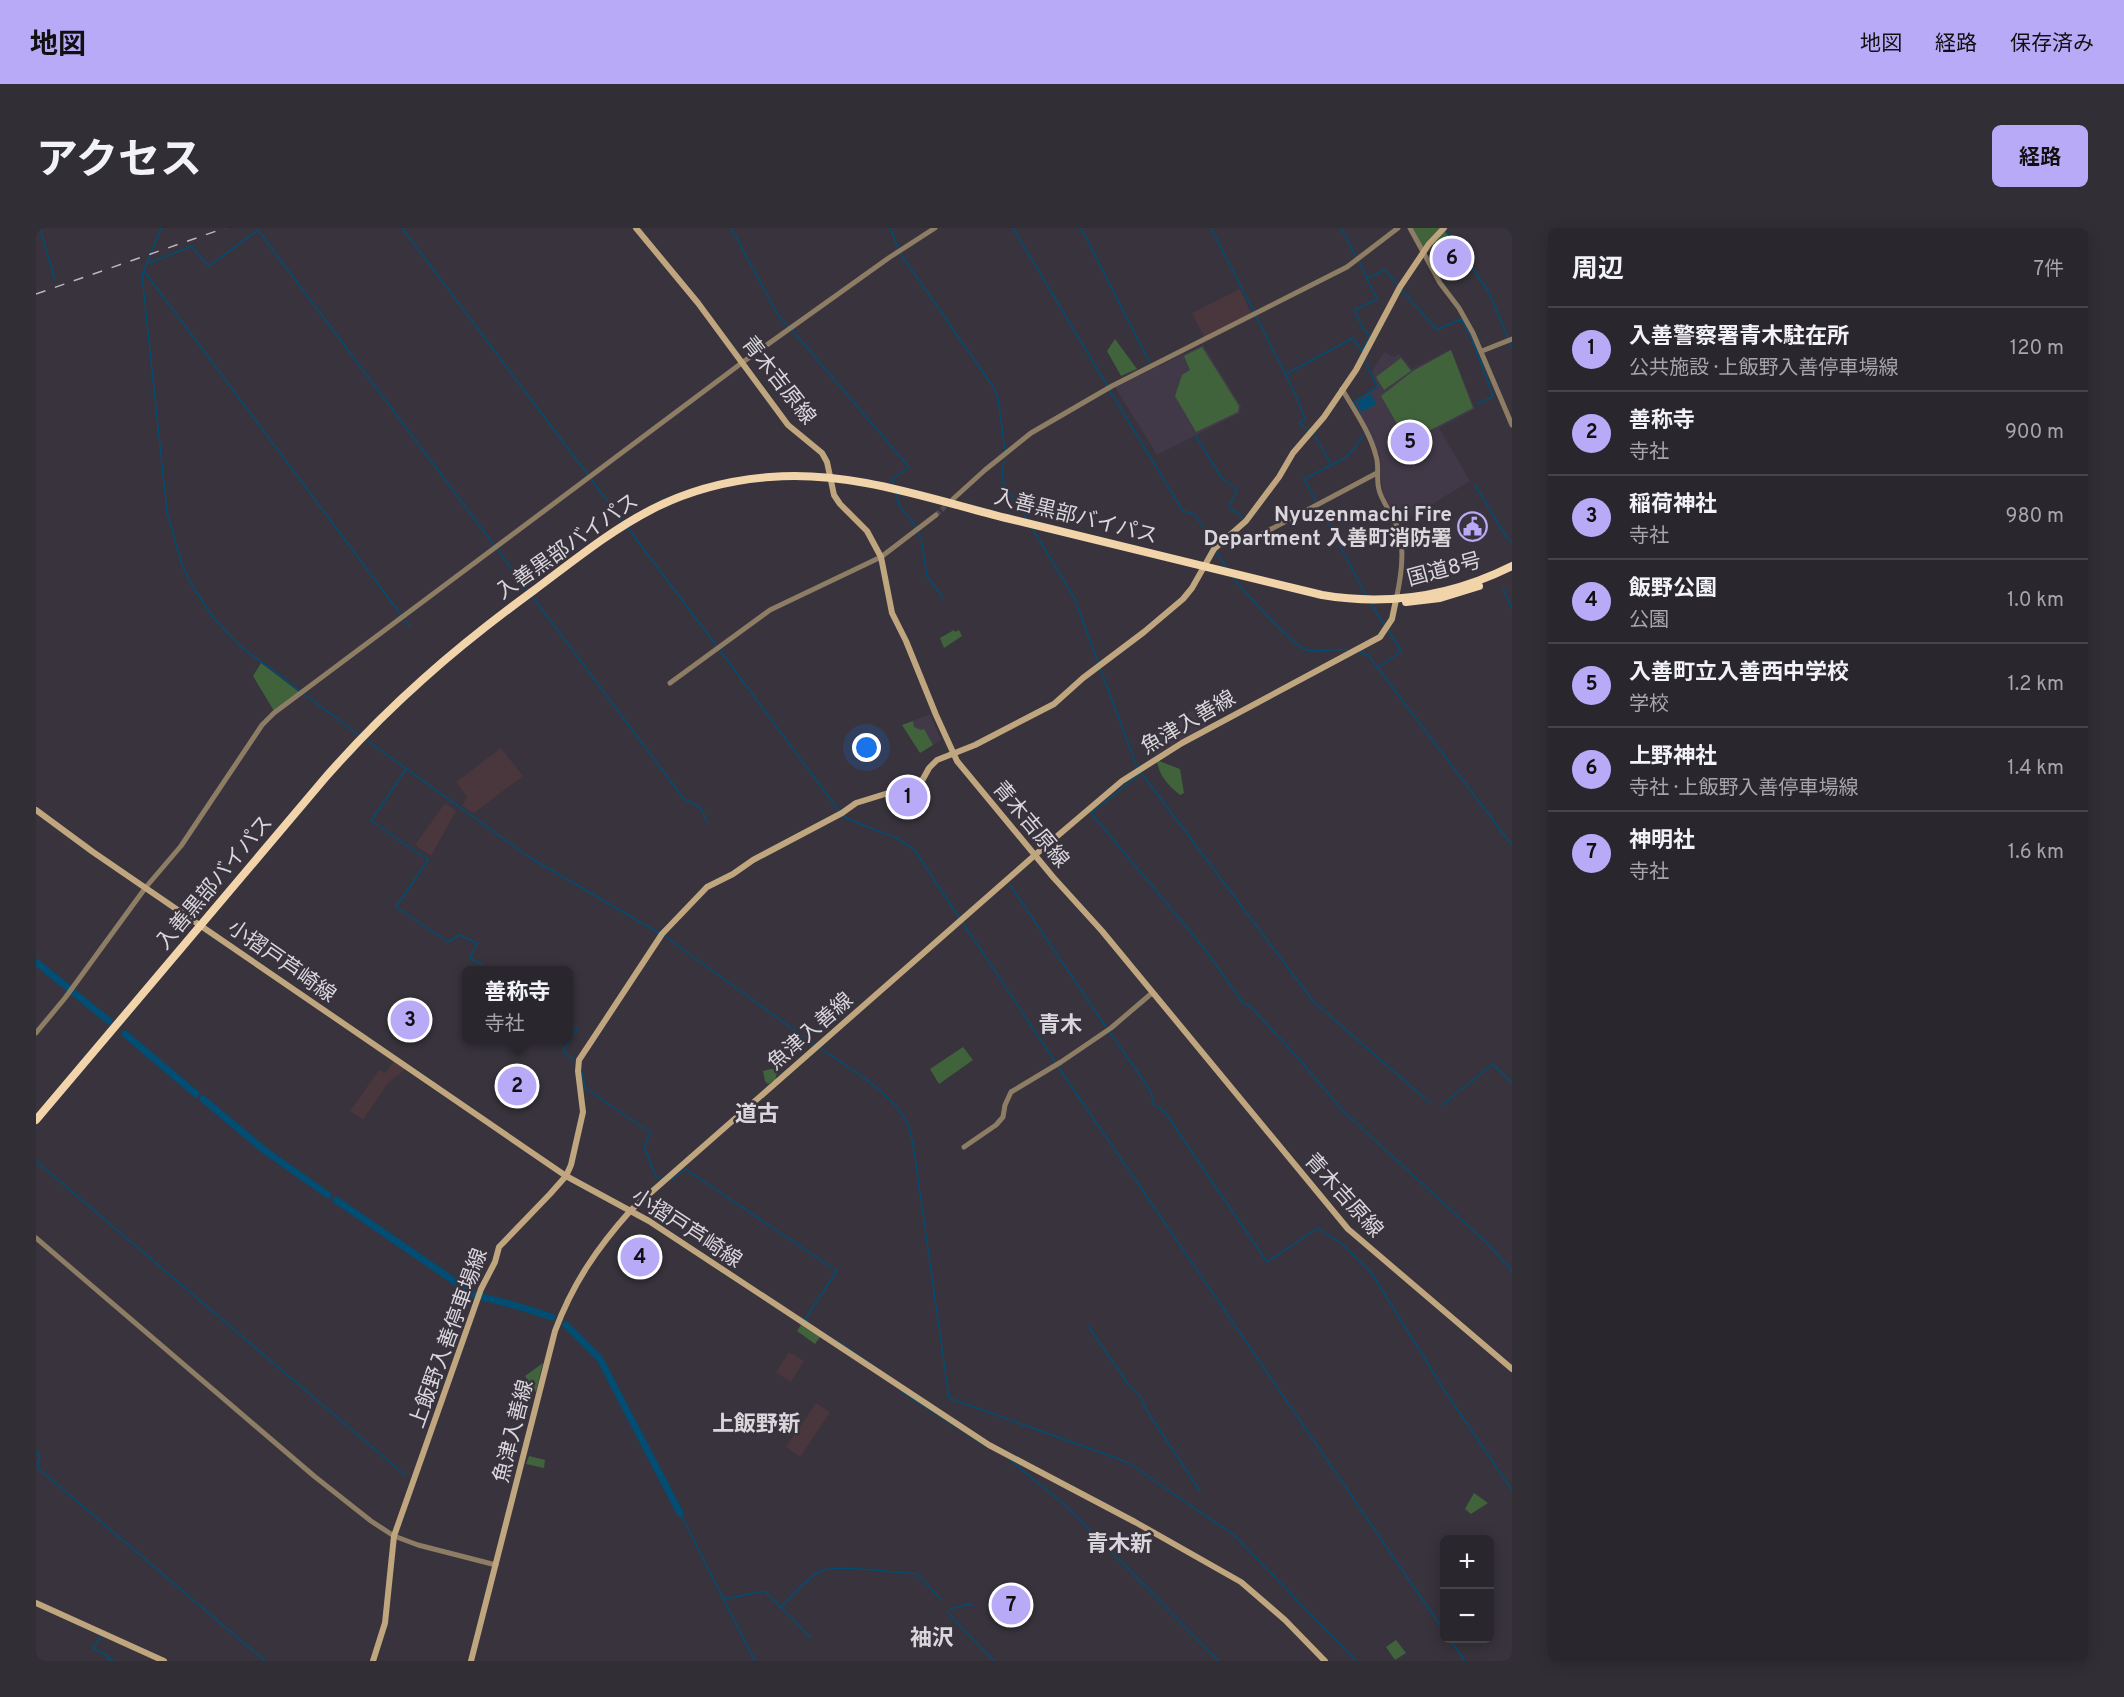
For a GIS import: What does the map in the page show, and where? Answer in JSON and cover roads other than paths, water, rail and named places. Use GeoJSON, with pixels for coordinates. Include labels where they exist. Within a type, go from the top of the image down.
{"type":"FeatureCollection","features":[{"type":"Feature","properties":{"kind":"highway","name":"入善黒部バイパス"},"geometry":{"type":"LineString","coordinates":[[36,1120],[332,770],[407,692],[454,650],[587,548],[645,511],[706,488],[772,477],[831,478],[873,485],[1322,595],[1362,600],[1396,600]]}},
{"type":"Feature","properties":{"kind":"highway","name":"国道8号"},"geometry":{"type":"LineString","coordinates":[[1396,600],[1440,593],[1490,577],[1512,566]]}},
{"type":"Feature","properties":{"kind":"highway","name":"国道8号"},"geometry":{"type":"LineString","coordinates":[[1396,600],[1408,603],[1440,598],[1492,581],[1512,571]]}},
{"type":"Feature","properties":{"kind":"main road","name":"青木吉原線"},"geometry":{"type":"LineString","coordinates":[[636,228],[698,303],[788,425],[822,453],[827,462],[834,495],[867,531],[881,557],[892,613],[906,640],[957,761],[1102,931],[1353,1235],[1512,1369]]}},
{"type":"Feature","properties":{"kind":"main road","name":"上飯野入善停車場線"},"geometry":{"type":"LineString","coordinates":[[374,1661],[385,1623],[394,1536],[474,1308],[499,1247],[566,1176],[574,1155],[583,1112],[578,1071],[579,1060],[662,934],[711,884],[733,874],[753,860],[842,813],[856,803],[914,785],[923,779],[937,760],[975,745],[1054,704],[1083,678],[1183,599],[1192,588],[1214,549],[1246,521],[1279,477],[1293,453],[1323,417],[1356,370],[1394,296],[1423,253],[1444,228]]}},
{"type":"Feature","properties":{"kind":"main road","name":"魚津入善線"},"geometry":{"type":"LineString","coordinates":[[471,1661],[558,1324],[564,1307],[599,1246],[631,1210],[1122,781],[1168,751],[1380,637],[1392,619],[1396,600]]}},
{"type":"Feature","properties":{"kind":"main road","name":"小摺戸芦崎線"},"geometry":{"type":"LineString","coordinates":[[36,810],[566,1176],[631,1210],[966,1430],[1241,1582],[1285,1620],[1325,1661]]}},
{"type":"Feature","properties":{"kind":"main road"},"geometry":{"type":"LineString","coordinates":[[36,1603],[164,1661]]}},
{"type":"Feature","properties":{"kind":"street"},"geometry":{"type":"LineString","coordinates":[[36,1033],[65,998],[146,888],[181,846],[262,725],[274,713],[743,362],[890,256],[935,228]]}},
{"type":"Feature","properties":{"kind":"street"},"geometry":{"type":"LineString","coordinates":[[953,499],[1031,433],[1112,386],[1347,267],[1398,228]]}},
{"type":"Feature","properties":{"kind":"street"},"geometry":{"type":"LineString","coordinates":[[1410,228],[1440,283],[1459,308],[1482,351],[1512,425]]}},
{"type":"Feature","properties":{"kind":"street"},"geometry":{"type":"LineString","coordinates":[[1482,351],[1512,339]]}},
{"type":"Feature","properties":{"kind":"street"},"geometry":{"type":"LineString","coordinates":[[1342,389],[1375,452],[1379,491],[1401,538],[1396,600]]}},
{"type":"Feature","properties":{"kind":"street"},"geometry":{"type":"LineString","coordinates":[[1262,534],[1377,472]]}},
{"type":"Feature","properties":{"kind":"street"},"geometry":{"type":"LineString","coordinates":[[670,683],[770,610],[881,557],[936,515]]}},
{"type":"Feature","properties":{"kind":"street"},"geometry":{"type":"LineString","coordinates":[[964,1147],[996,1125],[1003,1117],[1011,1092],[1111,1029],[1152,993]]}},
{"type":"Feature","properties":{"kind":"street"},"geometry":{"type":"LineString","coordinates":[[36,1238],[314,1476],[372,1521],[394,1536],[418,1545],[496,1565]]}},
{"type":"Feature","properties":{"kind":"water"},"geometry":{"type":"Polygon","coordinates":[[[1371,394],[1376,404],[1362,412],[1357,402],[1371,394]]]}},
{"type":"Feature","properties":{"kind":"waterway"},"geometry":{"type":"LineString","coordinates":[[40,228],[55,280]]}},
{"type":"Feature","properties":{"kind":"waterway"},"geometry":{"type":"LineString","coordinates":[[161,228],[142,275],[167,512],[182,565],[212,616],[240,646],[359,735]]}},
{"type":"Feature","properties":{"kind":"waterway"},"geometry":{"type":"LineString","coordinates":[[402,228],[588,475]]}},
{"type":"Feature","properties":{"kind":"waterway"},"geometry":{"type":"LineString","coordinates":[[731,228],[778,315],[789,327]]}},
{"type":"Feature","properties":{"kind":"waterway"},"geometry":{"type":"LineString","coordinates":[[890,228],[898,248]]}},
{"type":"Feature","properties":{"kind":"waterway"},"geometry":{"type":"LineString","coordinates":[[1013,228],[1108,387]]}},
{"type":"Feature","properties":{"kind":"waterway"},"geometry":{"type":"LineString","coordinates":[[1081,228],[1150,363]]}},
{"type":"Feature","properties":{"kind":"waterway"},"geometry":{"type":"LineString","coordinates":[[1211,228],[1291,385],[1305,418],[1299,423],[1310,431]]}},
{"type":"Feature","properties":{"kind":"waterway"},"geometry":{"type":"LineString","coordinates":[[1341,228],[1356,257]]}},
{"type":"Feature","properties":{"kind":"waterway"},"geometry":{"type":"LineString","coordinates":[[147,264],[192,246],[209,266],[258,230],[527,589]]}},
{"type":"Feature","properties":{"kind":"waterway"},"geometry":{"type":"LineString","coordinates":[[1445,230],[1489,292],[1512,348]]}},
{"type":"Feature","properties":{"kind":"waterway"},"geometry":{"type":"LineString","coordinates":[[900,253],[994,388],[998,399],[1005,451]]}},
{"type":"Feature","properties":{"kind":"waterway"},"geometry":{"type":"LineString","coordinates":[[1359,261],[1367,278],[1385,270],[1398,285]]}},
{"type":"Feature","properties":{"kind":"waterway"},"geometry":{"type":"LineString","coordinates":[[144,271],[402,616]]}},
{"type":"Feature","properties":{"kind":"waterway"},"geometry":{"type":"LineString","coordinates":[[1286,374],[1353,338],[1362,351],[1370,336],[1354,310],[1377,299],[1367,279]]}},
{"type":"Feature","properties":{"kind":"waterway"},"geometry":{"type":"LineString","coordinates":[[1401,289],[1437,330],[1461,319],[1472,339],[1492,393],[1492,397],[1477,404]]}},
{"type":"Feature","properties":{"kind":"waterway"},"geometry":{"type":"LineString","coordinates":[[792,330],[909,467],[892,479],[893,484]]}},
{"type":"Feature","properties":{"kind":"waterway"},"geometry":{"type":"LineString","coordinates":[[1360,415],[1354,402],[1377,387],[1364,358]]}},
{"type":"Feature","properties":{"kind":"waterway"},"geometry":{"type":"LineString","coordinates":[[1110,391],[1183,511],[1195,514],[1214,547]]}},
{"type":"Feature","properties":{"kind":"waterway"},"geometry":{"type":"LineString","coordinates":[[1314,434],[1331,464]]}},
{"type":"Feature","properties":{"kind":"waterway"},"geometry":{"type":"LineString","coordinates":[[1364,435],[1347,457],[1304,479],[1367,597]]}},
{"type":"Feature","properties":{"kind":"waterway"},"geometry":{"type":"LineString","coordinates":[[1196,436],[1221,477],[1237,490],[1229,507],[1243,518]]}},
{"type":"Feature","properties":{"kind":"waterway"},"geometry":{"type":"LineString","coordinates":[[1004,459],[1003,482],[1027,519]]}},
{"type":"Feature","properties":{"kind":"waterway"},"geometry":{"type":"LineString","coordinates":[[591,479],[624,523]]}},
{"type":"Feature","properties":{"kind":"waterway"},"geometry":{"type":"LineString","coordinates":[[1475,485],[1507,538],[1512,542]]}},
{"type":"Feature","properties":{"kind":"waterway"},"geometry":{"type":"LineString","coordinates":[[896,492],[899,505],[915,525],[921,538],[927,576],[943,598]]}},
{"type":"Feature","properties":{"kind":"waterway"},"geometry":{"type":"LineString","coordinates":[[627,527],[716,645]]}},
{"type":"Feature","properties":{"kind":"waterway"},"geometry":{"type":"LineString","coordinates":[[1032,528],[1075,599],[1098,663]]}},
{"type":"Feature","properties":{"kind":"waterway"},"geometry":{"type":"LineString","coordinates":[[1216,551],[1226,567]]}},
{"type":"Feature","properties":{"kind":"waterway"},"geometry":{"type":"LineString","coordinates":[[1232,576],[1299,646],[1311,651],[1349,650]]}},
{"type":"Feature","properties":{"kind":"waterway"},"geometry":{"type":"LineString","coordinates":[[1503,588],[1512,609]]}},
{"type":"Feature","properties":{"kind":"waterway"},"geometry":{"type":"LineString","coordinates":[[532,596],[684,799],[700,807],[708,823]]}},
{"type":"Feature","properties":{"kind":"waterway"},"geometry":{"type":"LineString","coordinates":[[1371,603],[1384,625]]}},
{"type":"Feature","properties":{"kind":"waterway"},"geometry":{"type":"LineString","coordinates":[[405,620],[410,626]]}},
{"type":"Feature","properties":{"kind":"waterway"},"geometry":{"type":"LineString","coordinates":[[1378,668],[1401,651],[1389,631]]}},
{"type":"Feature","properties":{"kind":"waterway"},"geometry":{"type":"LineString","coordinates":[[719,649],[839,811]]}},
{"type":"Feature","properties":{"kind":"waterway"},"geometry":{"type":"LineString","coordinates":[[1360,652],[1368,655],[1512,845]]}},
{"type":"Feature","properties":{"kind":"waterway"},"geometry":{"type":"LineString","coordinates":[[1100,668],[1137,767]]}},
{"type":"Feature","properties":{"kind":"waterway"},"geometry":{"type":"LineString","coordinates":[[365,739],[529,857],[659,933]]}},
{"type":"Feature","properties":{"kind":"waterway"},"geometry":{"type":"LineString","coordinates":[[406,769],[371,821],[428,860],[396,907],[448,942],[459,935],[477,943],[470,958],[483,966]]}},
{"type":"Feature","properties":{"kind":"waterway"},"geometry":{"type":"LineString","coordinates":[[1140,771],[1313,1001],[1430,1103]]}},
{"type":"Feature","properties":{"kind":"waterway"},"geometry":{"type":"LineString","coordinates":[[1140,774],[1091,813],[1204,948],[1243,1003],[1251,1007],[1343,1111],[1487,1243],[1512,1271]]}},
{"type":"Feature","properties":{"kind":"waterway"},"geometry":{"type":"LineString","coordinates":[[842,815],[890,835],[916,852],[960,919]]}},
{"type":"Feature","properties":{"kind":"waterway"},"geometry":{"type":"LineString","coordinates":[[1010,885],[1106,1027]]}},
{"type":"Feature","properties":{"kind":"waterway"},"geometry":{"type":"LineString","coordinates":[[963,923],[1078,1096],[1440,1625]]}},
{"type":"Feature","properties":{"kind":"waterway"},"geometry":{"type":"LineString","coordinates":[[663,935],[815,1045]]}},
{"type":"Feature","properties":{"kind":"waterway"},"geometry":{"type":"LineString","coordinates":[[36,962],[67,987]]}},
{"type":"Feature","properties":{"kind":"waterway"},"geometry":{"type":"LineString","coordinates":[[74,993],[109,1021]]}},
{"type":"Feature","properties":{"kind":"waterway"},"geometry":{"type":"LineString","coordinates":[[573,1026],[577,1029],[573,1035]]}},
{"type":"Feature","properties":{"kind":"waterway"},"geometry":{"type":"LineString","coordinates":[[1109,1031],[1151,1092],[1154,1105],[1164,1111],[1267,1262],[1318,1228],[1343,1245],[1371,1272],[1443,1388],[1512,1490]]}},
{"type":"Feature","properties":{"kind":"waterway"},"geometry":{"type":"LineString","coordinates":[[125,1034],[196,1094]]}},
{"type":"Feature","properties":{"kind":"waterway"},"geometry":{"type":"LineString","coordinates":[[567,1044],[563,1051],[576,1062]]}},
{"type":"Feature","properties":{"kind":"waterway"},"geometry":{"type":"LineString","coordinates":[[819,1047],[880,1090],[900,1111],[908,1126],[914,1150],[949,1398],[1127,1462],[1235,1536],[1356,1661]]}},
{"type":"Feature","properties":{"kind":"waterway"},"geometry":{"type":"LineString","coordinates":[[1442,1105],[1493,1064],[1512,1083]]}},
{"type":"Feature","properties":{"kind":"waterway"},"geometry":{"type":"LineString","coordinates":[[581,1068],[585,1088],[651,1133],[644,1146],[656,1177],[664,1179]]}},
{"type":"Feature","properties":{"kind":"waterway"},"geometry":{"type":"LineString","coordinates":[[203,1099],[264,1150],[328,1195]]}},
{"type":"Feature","properties":{"kind":"waterway"},"geometry":{"type":"LineString","coordinates":[[36,1161],[405,1475]]}},
{"type":"Feature","properties":{"kind":"waterway"},"geometry":{"type":"LineString","coordinates":[[668,1179],[672,1180],[685,1169],[837,1271],[805,1319],[808,1322]]}},
{"type":"Feature","properties":{"kind":"waterway"},"geometry":{"type":"LineString","coordinates":[[336,1200],[473,1294]]}},
{"type":"Feature","properties":{"kind":"waterway"},"geometry":{"type":"LineString","coordinates":[[482,1297],[552,1317]]}},
{"type":"Feature","properties":{"kind":"waterway"},"geometry":{"type":"LineString","coordinates":[[566,1325],[600,1359],[680,1513]]}},
{"type":"Feature","properties":{"kind":"waterway"},"geometry":{"type":"LineString","coordinates":[[1088,1326],[1128,1384],[1141,1397],[1145,1408],[1200,1491]]}},
{"type":"Feature","properties":{"kind":"waterway"},"geometry":{"type":"LineString","coordinates":[[837,1341],[900,1384]]}},
{"type":"Feature","properties":{"kind":"waterway"},"geometry":{"type":"LineString","coordinates":[[901,1391],[983,1444]]}},
{"type":"Feature","properties":{"kind":"waterway"},"geometry":{"type":"LineString","coordinates":[[36,1452],[40,1456],[37,1466],[39,1469],[265,1661]]}},
{"type":"Feature","properties":{"kind":"waterway"},"geometry":{"type":"LineString","coordinates":[[1010,1460],[1065,1505],[1219,1661]]}},
{"type":"Feature","properties":{"kind":"waterway"},"geometry":{"type":"LineString","coordinates":[[680,1513],[755,1661]]}},
{"type":"Feature","properties":{"kind":"waterway"},"geometry":{"type":"LineString","coordinates":[[781,1607],[814,1575],[827,1569],[838,1568],[917,1574],[942,1600]]}},
{"type":"Feature","properties":{"kind":"waterway"},"geometry":{"type":"LineString","coordinates":[[724,1599],[765,1591],[811,1638]]}},
{"type":"Feature","properties":{"kind":"waterway"},"geometry":{"type":"LineString","coordinates":[[951,1609],[969,1604],[973,1606]]}},
{"type":"Feature","properties":{"kind":"waterway"},"geometry":{"type":"LineString","coordinates":[[947,1612],[994,1661]]}},
{"type":"Feature","properties":{"kind":"waterway"},"geometry":{"type":"LineString","coordinates":[[101,1636],[93,1648],[109,1656],[107,1658],[113,1661]]}},
{"type":"Feature","properties":{"kind":"waterway"},"geometry":{"type":"LineString","coordinates":[[1452,1643],[1465,1661]]}},
{"type":"Feature","properties":{"kind":"tunnel"},"geometry":{"type":"LineString","coordinates":[[936,515],[950,502]]}},
{"type":"Feature","properties":{"kind":"railway"},"geometry":{"type":"LineString","coordinates":[[36,294],[225,228]]}},
{"type":"Feature","properties":{"kind":"place","name":"上野神社"},"geometry":{"type":"Point","coordinates":[1452,258]}},
{"type":"Feature","properties":{"kind":"place","name":"入善町立入善西中学校"},"geometry":{"type":"Point","coordinates":[1410,442]}},
{"type":"Feature","properties":{"kind":"place","name":"Nyuzenmachi Fire Department 入善町消防署"},"geometry":{"type":"Point","coordinates":[1473,526]}},
{"type":"Feature","properties":{"kind":"place","name":"入善警察署青木駐在所"},"geometry":{"type":"Point","coordinates":[908,797]}},
{"type":"Feature","properties":{"kind":"place","name":"稲荷神社"},"geometry":{"type":"Point","coordinates":[410,1020]}},
{"type":"Feature","properties":{"kind":"place","name":"善称寺"},"geometry":{"type":"Point","coordinates":[517,1086]}},
{"type":"Feature","properties":{"kind":"place","name":"飯野公園"},"geometry":{"type":"Point","coordinates":[640,1257]}},
{"type":"Feature","properties":{"kind":"place","name":"神明社"},"geometry":{"type":"Point","coordinates":[1011,1605]}},
{"type":"Feature","properties":{"kind":"district","name":"青木"},"geometry":{"type":"Point","coordinates":[1060,1024]}},
{"type":"Feature","properties":{"kind":"district","name":"道古"},"geometry":{"type":"Point","coordinates":[757,1113]}},
{"type":"Feature","properties":{"kind":"district","name":"上飯野新"},"geometry":{"type":"Point","coordinates":[756,1423]}},
{"type":"Feature","properties":{"kind":"district","name":"青木新"},"geometry":{"type":"Point","coordinates":[1119,1543]}},
{"type":"Feature","properties":{"kind":"district","name":"袖沢"},"geometry":{"type":"Point","coordinates":[932,1637]}}]}
